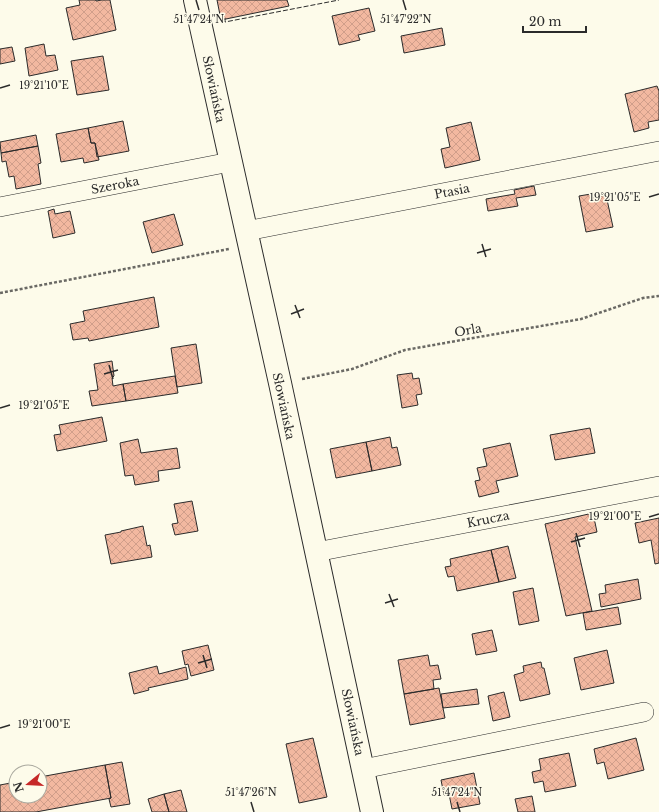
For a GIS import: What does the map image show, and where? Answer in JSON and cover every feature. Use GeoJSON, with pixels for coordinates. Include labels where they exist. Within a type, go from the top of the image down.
{"type":"FeatureCollection","features":[{"type":"Feature","properties":{"kind":"street","name":"Słowiańska"},"geometry":{"type":"LineString","coordinates":[[195,0],[280,383],[372,812]]}},
{"type":"Feature","properties":{"kind":"street","name":"Ptasia"},"geometry":{"type":"LineString","coordinates":[[247,238],[659,151]]}},
{"type":"Feature","properties":{"kind":"street","name":"Szeroka"},"geometry":{"type":"LineString","coordinates":[[0,207],[230,162]]}},
{"type":"Feature","properties":{"kind":"street","name":"Krucza"},"geometry":{"type":"LineString","coordinates":[[316,552],[659,486]]}},
{"type":"Feature","properties":{"kind":"street"},"geometry":{"type":"LineString","coordinates":[[363,769],[644,712]]}},
{"type":"Feature","properties":{"kind":"path"},"geometry":{"type":"LineString","coordinates":[[0,293],[247,238]]}},
{"type":"Feature","properties":{"kind":"path","name":"Orla"},"geometry":{"type":"LineString","coordinates":[[280,383],[352,369],[405,350],[582,319],[643,298],[659,296]]}},
{"type":"Feature","properties":{"kind":"building"},"geometry":{"type":"Polygon","coordinates":[[[79,0],[110,0],[116,30],[73,40],[66,8],[80,5],[79,0]]]}},
{"type":"Feature","properties":{"kind":"building"},"geometry":{"type":"Polygon","coordinates":[[[217,0],[287,0],[289,6],[221,20],[217,0]]]}},
{"type":"Feature","properties":{"kind":"building"},"geometry":{"type":"Polygon","coordinates":[[[369,8],[375,31],[358,35],[360,40],[339,45],[332,16],[369,8]]]}},
{"type":"Feature","properties":{"kind":"building"},"geometry":{"type":"Polygon","coordinates":[[[442,28],[445,45],[404,53],[401,36],[442,28]]]}},
{"type":"Feature","properties":{"kind":"building"},"geometry":{"type":"Polygon","coordinates":[[[44,44],[46,56],[55,55],[58,70],[29,76],[25,48],[44,44]]]}},
{"type":"Feature","properties":{"kind":"building"},"geometry":{"type":"Polygon","coordinates":[[[12,47],[15,61],[0,64],[0,49],[12,47]]]}},
{"type":"Feature","properties":{"kind":"building"},"geometry":{"type":"Polygon","coordinates":[[[103,56],[109,90],[77,95],[71,61],[103,56]]]}},
{"type":"Feature","properties":{"kind":"building"},"geometry":{"type":"Polygon","coordinates":[[[657,86],[659,91],[659,120],[648,122],[649,128],[634,132],[625,94],[657,86]]]}},
{"type":"Feature","properties":{"kind":"building"},"geometry":{"type":"Polygon","coordinates":[[[123,121],[129,151],[97,157],[95,143],[91,143],[88,128],[123,121]]]}},
{"type":"Feature","properties":{"kind":"building"},"geometry":{"type":"Polygon","coordinates":[[[471,122],[480,160],[445,168],[441,149],[450,147],[446,128],[471,122]]]}},
{"type":"Feature","properties":{"kind":"building"},"geometry":{"type":"Polygon","coordinates":[[[88,128],[91,143],[95,143],[99,160],[84,163],[83,158],[61,162],[56,134],[88,128]]]}},
{"type":"Feature","properties":{"kind":"building"},"geometry":{"type":"Polygon","coordinates":[[[36,135],[38,146],[1,153],[0,142],[36,135]]]}},
{"type":"Feature","properties":{"kind":"building"},"geometry":{"type":"Polygon","coordinates":[[[38,146],[41,163],[38,164],[41,184],[16,189],[14,176],[9,177],[6,161],[2,162],[1,153],[38,146]]]}},
{"type":"Feature","properties":{"kind":"building"},"geometry":{"type":"Polygon","coordinates":[[[534,186],[536,195],[516,198],[518,206],[488,211],[486,199],[515,194],[514,190],[534,186]]]}},
{"type":"Feature","properties":{"kind":"building"},"geometry":{"type":"Polygon","coordinates":[[[591,194],[592,198],[606,195],[613,227],[586,232],[579,196],[591,194]]]}},
{"type":"Feature","properties":{"kind":"building"},"geometry":{"type":"Polygon","coordinates":[[[54,209],[55,214],[70,211],[75,233],[53,238],[48,211],[54,209]]]}},
{"type":"Feature","properties":{"kind":"building"},"geometry":{"type":"Polygon","coordinates":[[[174,214],[183,245],[152,253],[143,222],[174,214]]]}},
{"type":"Feature","properties":{"kind":"building"},"geometry":{"type":"Polygon","coordinates":[[[154,297],[159,327],[89,341],[88,338],[73,340],[70,324],[85,321],[83,311],[154,297]]]}},
{"type":"Feature","properties":{"kind":"building"},"geometry":{"type":"Polygon","coordinates":[[[196,344],[202,383],[177,387],[171,348],[196,344]]]}},
{"type":"Feature","properties":{"kind":"building"},"geometry":{"type":"Polygon","coordinates":[[[112,361],[114,376],[112,378],[113,386],[123,384],[126,401],[92,406],[89,391],[98,390],[94,364],[112,361]]]}},
{"type":"Feature","properties":{"kind":"building"},"geometry":{"type":"Polygon","coordinates":[[[412,373],[413,379],[419,378],[422,394],[416,395],[418,405],[402,408],[397,375],[412,373]]]}},
{"type":"Feature","properties":{"kind":"building"},"geometry":{"type":"Polygon","coordinates":[[[175,376],[178,393],[126,401],[123,384],[175,376]]]}},
{"type":"Feature","properties":{"kind":"building"},"geometry":{"type":"Polygon","coordinates":[[[102,417],[107,441],[57,451],[54,435],[61,434],[59,425],[102,417]]]}},
{"type":"Feature","properties":{"kind":"building"},"geometry":{"type":"Polygon","coordinates":[[[590,428],[595,453],[555,460],[550,435],[590,428]]]}},
{"type":"Feature","properties":{"kind":"building"},"geometry":{"type":"Polygon","coordinates":[[[390,437],[392,448],[397,447],[401,465],[372,471],[366,442],[390,437]]]}},
{"type":"Feature","properties":{"kind":"building"},"geometry":{"type":"Polygon","coordinates":[[[138,439],[141,453],[177,448],[180,468],[158,471],[159,481],[135,485],[133,475],[125,476],[120,443],[138,439]]]}},
{"type":"Feature","properties":{"kind":"building"},"geometry":{"type":"Polygon","coordinates":[[[366,442],[372,471],[336,478],[330,449],[366,442]]]}},
{"type":"Feature","properties":{"kind":"building"},"geometry":{"type":"Polygon","coordinates":[[[510,443],[518,476],[496,481],[499,492],[479,497],[475,481],[480,480],[477,468],[487,466],[483,449],[510,443]]]}},
{"type":"Feature","properties":{"kind":"building"},"geometry":{"type":"Polygon","coordinates":[[[192,501],[198,531],[175,535],[172,524],[178,523],[174,504],[192,501]]]}},
{"type":"Feature","properties":{"kind":"building"},"geometry":{"type":"Polygon","coordinates":[[[593,513],[597,532],[575,537],[592,611],[566,616],[545,524],[593,513]]]}},
{"type":"Feature","properties":{"kind":"building"},"geometry":{"type":"Polygon","coordinates":[[[659,518],[659,563],[655,564],[651,540],[639,543],[635,523],[659,518]]]}},
{"type":"Feature","properties":{"kind":"building"},"geometry":{"type":"Polygon","coordinates":[[[143,526],[147,546],[150,545],[152,557],[111,564],[105,535],[143,526]]]}},
{"type":"Feature","properties":{"kind":"building"},"geometry":{"type":"Polygon","coordinates":[[[508,546],[516,578],[499,582],[491,550],[508,546]]]}},
{"type":"Feature","properties":{"kind":"building"},"geometry":{"type":"Polygon","coordinates":[[[491,550],[499,582],[457,591],[454,576],[448,577],[445,567],[451,566],[450,559],[491,550]]]}},
{"type":"Feature","properties":{"kind":"building"},"geometry":{"type":"Polygon","coordinates":[[[638,579],[641,599],[601,607],[599,594],[606,593],[605,585],[638,579]]]}},
{"type":"Feature","properties":{"kind":"building"},"geometry":{"type":"Polygon","coordinates":[[[533,588],[539,621],[519,625],[513,592],[533,588]]]}},
{"type":"Feature","properties":{"kind":"building"},"geometry":{"type":"Polygon","coordinates":[[[618,607],[621,624],[586,630],[583,613],[618,607]]]}},
{"type":"Feature","properties":{"kind":"building"},"geometry":{"type":"Polygon","coordinates":[[[492,630],[497,651],[476,655],[472,634],[492,630]]]}},
{"type":"Feature","properties":{"kind":"building"},"geometry":{"type":"Polygon","coordinates":[[[208,645],[214,670],[191,676],[188,664],[185,665],[182,651],[208,645]]]}},
{"type":"Feature","properties":{"kind":"building"},"geometry":{"type":"Polygon","coordinates":[[[607,650],[614,683],[581,690],[574,658],[607,650]]]}},
{"type":"Feature","properties":{"kind":"building"},"geometry":{"type":"Polygon","coordinates":[[[428,655],[430,666],[438,665],[441,679],[433,680],[434,689],[404,694],[398,660],[428,655]]]}},
{"type":"Feature","properties":{"kind":"building"},"geometry":{"type":"Polygon","coordinates":[[[541,662],[542,668],[544,668],[550,694],[520,701],[514,675],[524,672],[523,666],[541,662]]]}},
{"type":"Feature","properties":{"kind":"building"},"geometry":{"type":"Polygon","coordinates":[[[157,666],[159,674],[186,667],[188,679],[148,688],[149,690],[134,694],[129,673],[157,666]]]}},
{"type":"Feature","properties":{"kind":"building"},"geometry":{"type":"Polygon","coordinates":[[[439,688],[445,718],[410,725],[404,694],[439,688]]]}},
{"type":"Feature","properties":{"kind":"building"},"geometry":{"type":"Polygon","coordinates":[[[477,689],[479,704],[443,708],[441,694],[477,689]]]}},
{"type":"Feature","properties":{"kind":"building"},"geometry":{"type":"Polygon","coordinates":[[[504,692],[510,717],[493,721],[488,696],[504,692]]]}},
{"type":"Feature","properties":{"kind":"building"},"geometry":{"type":"Polygon","coordinates":[[[313,738],[327,797],[299,803],[286,744],[313,738]]]}},
{"type":"Feature","properties":{"kind":"building"},"geometry":{"type":"Polygon","coordinates":[[[636,738],[644,770],[608,779],[604,762],[597,764],[594,749],[636,738]]]}},
{"type":"Feature","properties":{"kind":"building"},"geometry":{"type":"Polygon","coordinates":[[[569,753],[576,786],[545,792],[543,781],[534,783],[532,772],[541,770],[539,759],[569,753]]]}},
{"type":"Feature","properties":{"kind":"building"},"geometry":{"type":"Polygon","coordinates":[[[122,762],[130,804],[111,807],[109,799],[111,798],[105,765],[122,762]]]}},
{"type":"Feature","properties":{"kind":"building"},"geometry":{"type":"Polygon","coordinates":[[[105,765],[111,798],[36,812],[0,812],[0,785],[8,784],[8,804],[48,804],[48,776],[105,765]]]}},
{"type":"Feature","properties":{"kind":"building"},"geometry":{"type":"Polygon","coordinates":[[[474,773],[480,804],[452,809],[449,794],[444,795],[441,780],[474,773]]]}},
{"type":"Feature","properties":{"kind":"building"},"geometry":{"type":"Polygon","coordinates":[[[181,790],[187,812],[169,812],[164,794],[181,790]]]}},
{"type":"Feature","properties":{"kind":"building"},"geometry":{"type":"Polygon","coordinates":[[[164,794],[169,812],[152,812],[148,799],[164,794]]]}},
{"type":"Feature","properties":{"kind":"building"},"geometry":{"type":"Polygon","coordinates":[[[532,796],[535,812],[518,812],[515,799],[532,796]]]}},
{"type":"Feature","properties":{"kind":"fence"},"geometry":{"type":"LineString","coordinates":[[225,18],[225,22],[339,0]]}}]}
